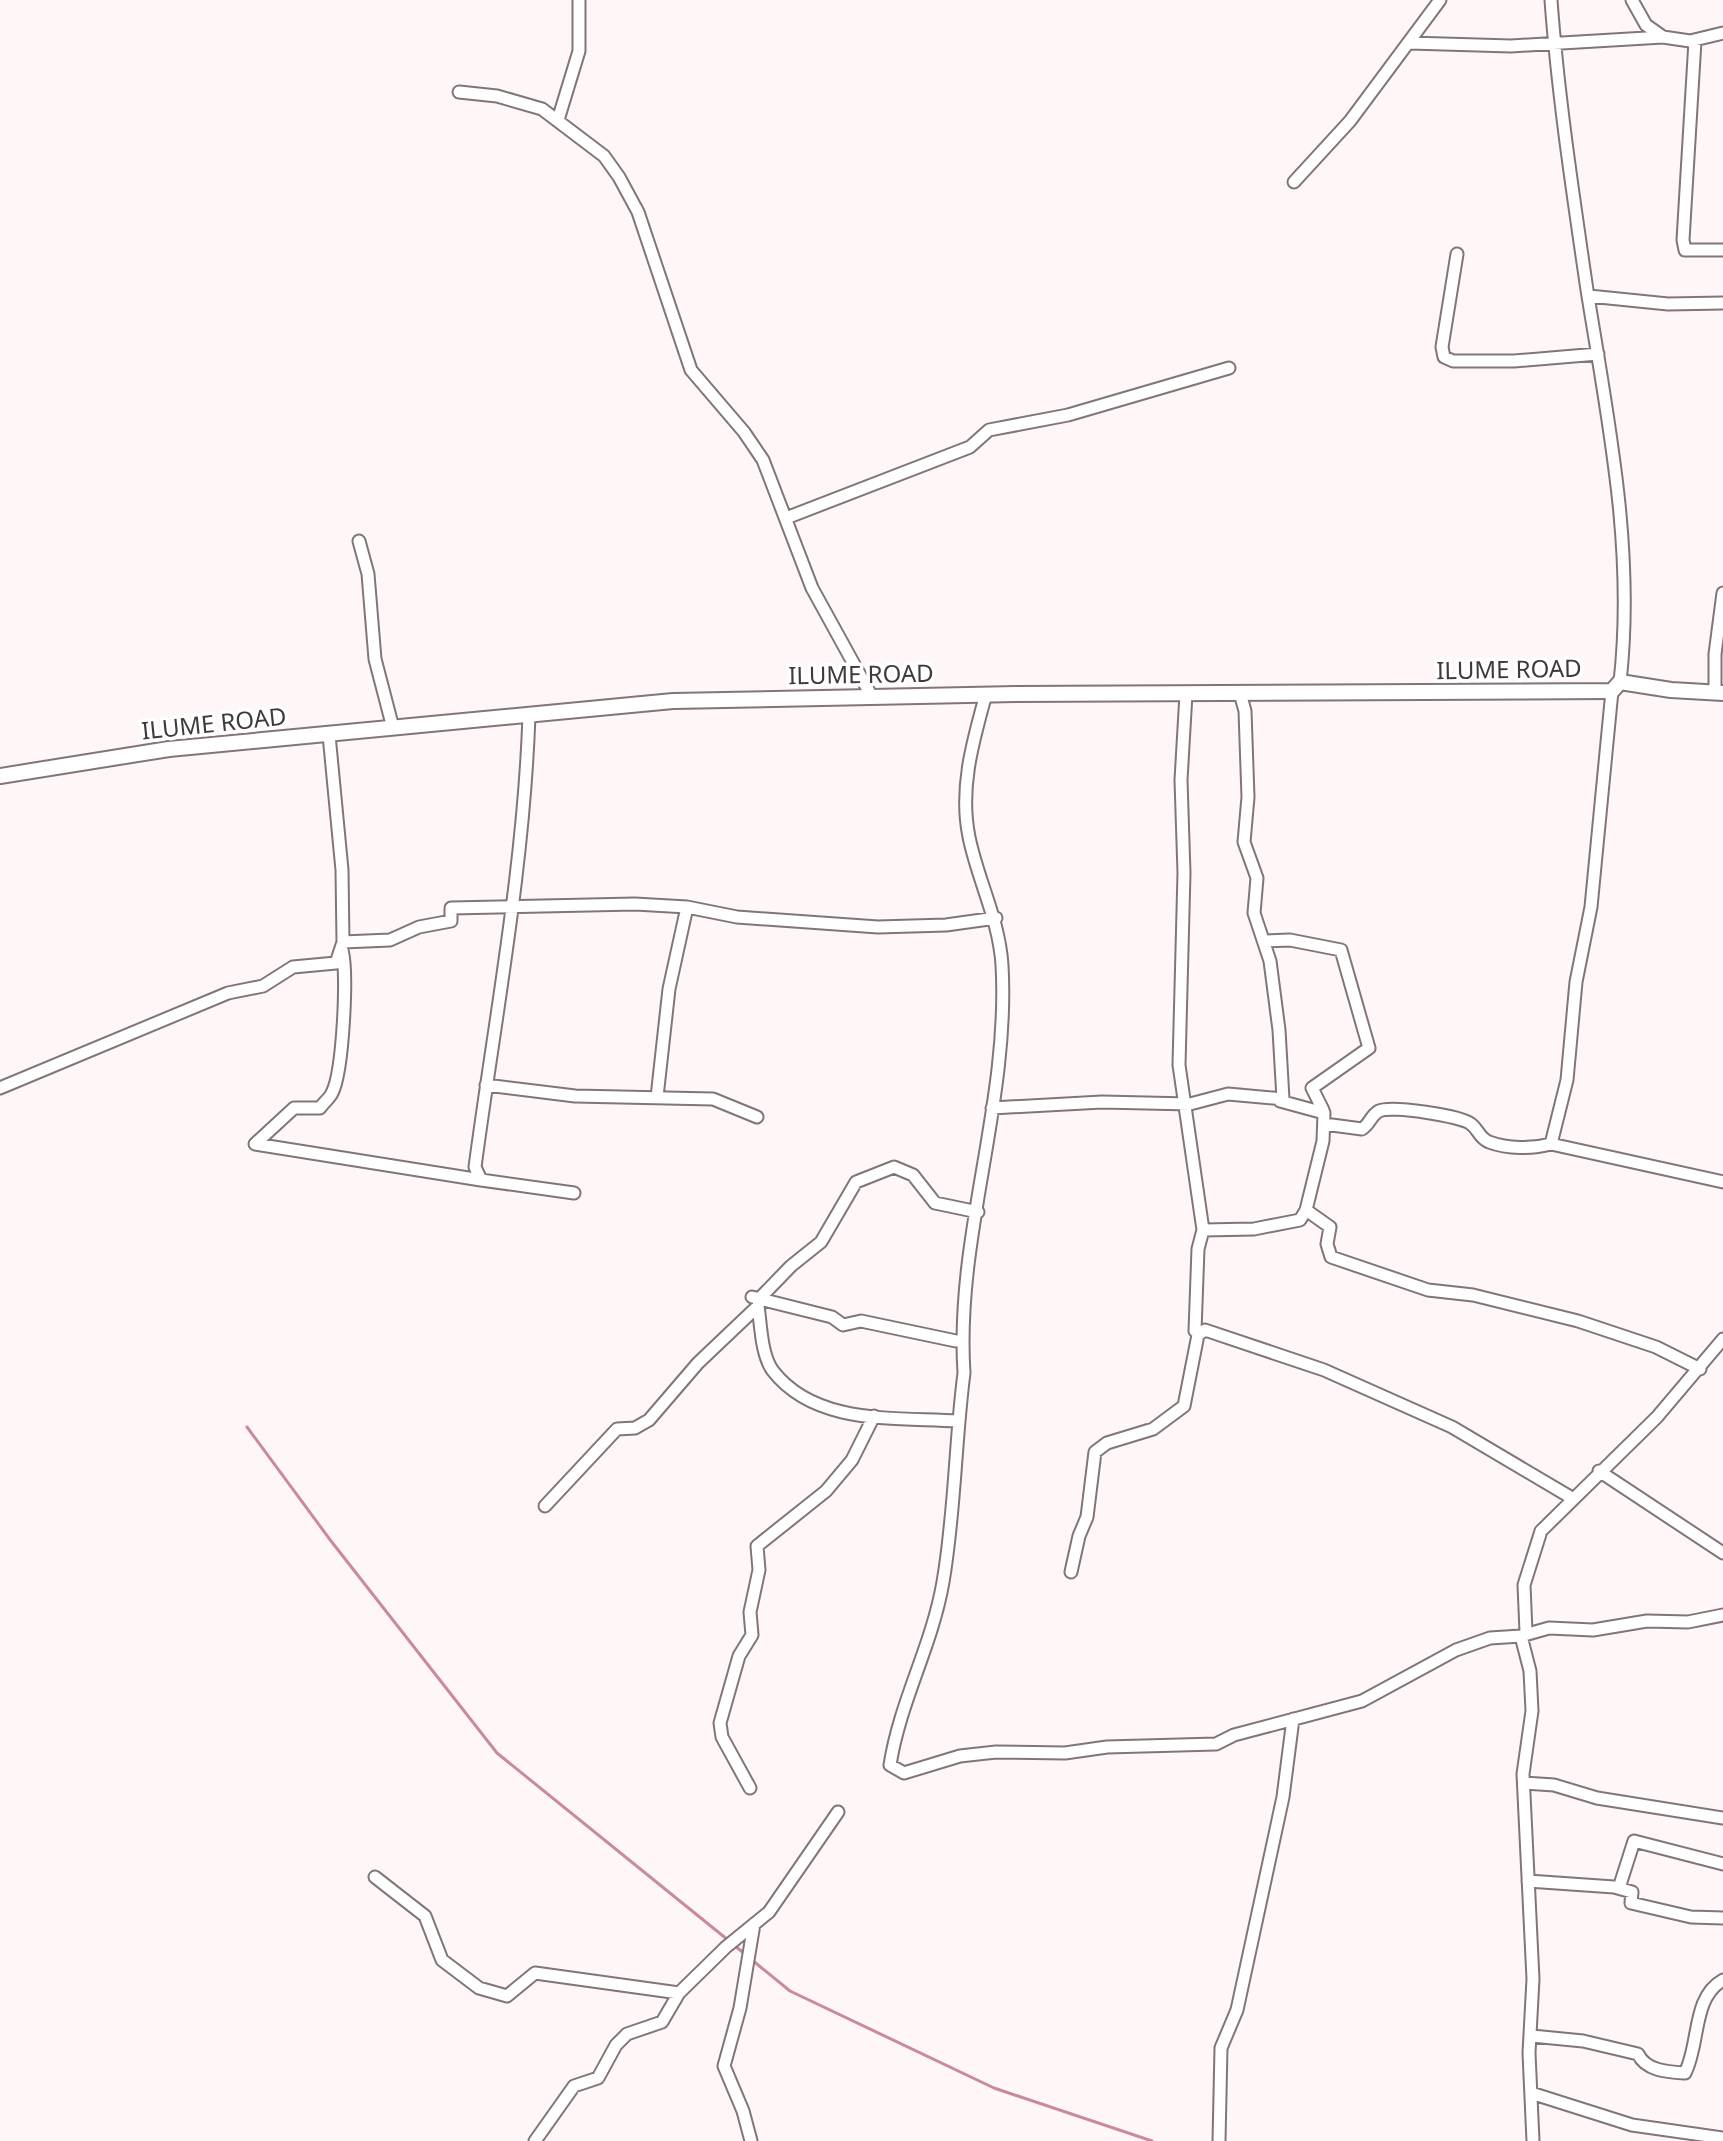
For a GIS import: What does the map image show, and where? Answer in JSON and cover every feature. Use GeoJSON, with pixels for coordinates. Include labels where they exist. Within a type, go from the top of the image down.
{"type":"FeatureCollection","features":[{"type":"Feature","properties":{"kind":"street"},"geometry":{"type":"LineString","coordinates":[[558,120],[579,51],[579,0]]}},
{"type":"Feature","properties":{"kind":"street"},"geometry":{"type":"LineString","coordinates":[[1294,182],[1350,121],[1440,0]]}},
{"type":"Feature","properties":{"kind":"street"},"geometry":{"type":"LineString","coordinates":[[1551,0],[1589,296],[1621,512],[1627,593],[1591,907],[1576,982],[1567,1080],[1551,1144]]}},
{"type":"Feature","properties":{"kind":"street"},"geometry":{"type":"LineString","coordinates":[[1632,0],[1646,25],[1663,37]]}},
{"type":"Feature","properties":{"kind":"street"},"geometry":{"type":"LineString","coordinates":[[1410,43],[1556,45],[1663,37],[1695,41],[1723,33]]}},
{"type":"Feature","properties":{"kind":"street"},"geometry":{"type":"LineString","coordinates":[[1695,41],[1683,240],[1685,250],[1723,250]]}},
{"type":"Feature","properties":{"kind":"street"},"geometry":{"type":"LineString","coordinates":[[459,92],[518,101],[558,120],[604,156],[630,197],[691,370],[763,460],[812,588],[872,697]]}},
{"type":"Feature","properties":{"kind":"street"},"geometry":{"type":"LineString","coordinates":[[1457,254],[1442,347],[1444,357],[1453,361],[1514,361],[1598,354]]}},
{"type":"Feature","properties":{"kind":"street"},"geometry":{"type":"LineString","coordinates":[[1589,296],[1668,304],[1723,303]]}},
{"type":"Feature","properties":{"kind":"street"},"geometry":{"type":"LineString","coordinates":[[786,518],[970,447],[989,430],[1068,415],[1229,368]]}},
{"type":"Feature","properties":{"kind":"street"},"geometry":{"type":"LineString","coordinates":[[359,541],[368,574],[375,659],[393,728]]}},
{"type":"Feature","properties":{"kind":"street"},"geometry":{"type":"LineString","coordinates":[[1719,692],[1715,654],[1723,593]]}},
{"type":"Feature","properties":{"kind":"street","name":"ILUME ROAD"},"geometry":{"type":"LineString","coordinates":[[0,776],[169,749],[673,701],[1616,687],[1719,692]]}},
{"type":"Feature","properties":{"kind":"street"},"geometry":{"type":"LineString","coordinates":[[1240,693],[1245,711],[1248,797],[1244,842],[1257,878],[1254,913],[1265,941],[1279,1030],[1284,1095],[1280,1101]]}},
{"type":"Feature","properties":{"kind":"street"},"geometry":{"type":"LineString","coordinates":[[986,694],[968,766],[966,814],[976,864],[996,918],[1004,1010],[978,1212],[965,1265],[966,1309],[960,1346],[964,1373],[943,1580],[928,1649],[897,1725],[890,1765],[904,1773],[960,1756],[996,1752],[1065,1753],[1107,1747],[1216,1744],[1234,1735],[1362,1701],[1456,1650],[1490,1638],[1549,1628],[1593,1630],[1647,1621],[1688,1622],[1723,1615]]}},
{"type":"Feature","properties":{"kind":"street"},"geometry":{"type":"LineString","coordinates":[[1186,694],[1181,780],[1184,873],[1179,1045],[1184,1104],[1203,1230],[1198,1249],[1195,1331]]}},
{"type":"Feature","properties":{"kind":"street"},"geometry":{"type":"LineString","coordinates":[[481,1180],[475,1167],[513,905],[527,783],[529,715]]}},
{"type":"Feature","properties":{"kind":"street"},"geometry":{"type":"LineString","coordinates":[[329,735],[342,870],[342,946],[347,971],[339,1066],[332,1093],[320,1108],[294,1108],[255,1144],[574,1193]]}},
{"type":"Feature","properties":{"kind":"street"},"geometry":{"type":"LineString","coordinates":[[342,946],[390,940],[419,927],[451,921],[451,908],[513,905],[687,907],[737,917],[878,927],[946,925],[996,918]]}},
{"type":"Feature","properties":{"kind":"street"},"geometry":{"type":"LineString","coordinates":[[657,1097],[669,989],[687,907]]}},
{"type":"Feature","properties":{"kind":"street"},"geometry":{"type":"LineString","coordinates":[[1203,1230],[1254,1229],[1300,1220],[1306,1210],[1324,1124],[1323,1110],[1312,1088],[1369,1048],[1341,950],[1290,940],[1265,941]]}},
{"type":"Feature","properties":{"kind":"street"},"geometry":{"type":"LineString","coordinates":[[0,1088],[228,993],[263,986],[293,967],[336,963],[342,946]]}},
{"type":"Feature","properties":{"kind":"street"},"geometry":{"type":"LineString","coordinates":[[486,1085],[575,1096],[713,1099],[757,1117]]}},
{"type":"Feature","properties":{"kind":"street"},"geometry":{"type":"LineString","coordinates":[[992,1108],[1102,1102],[1184,1104],[1228,1094],[1323,1110]]}},
{"type":"Feature","properties":{"kind":"street"},"geometry":{"type":"LineString","coordinates":[[1324,1124],[1362,1129],[1374,1114],[1384,1109],[1399,1109],[1459,1118],[1470,1123],[1480,1138],[1491,1143],[1534,1148],[1551,1144],[1723,1182]]}},
{"type":"Feature","properties":{"kind":"street"},"geometry":{"type":"LineString","coordinates":[[545,1506],[617,1429],[635,1428],[649,1420],[757,1300],[821,1242],[856,1182],[894,1167],[906,1170],[935,1203],[978,1212]]}},
{"type":"Feature","properties":{"kind":"street"},"geometry":{"type":"LineString","coordinates":[[1306,1210],[1330,1227],[1328,1253],[1338,1260],[1428,1290],[1473,1295],[1578,1321],[1669,1352],[1700,1369]]}},
{"type":"Feature","properties":{"kind":"street"},"geometry":{"type":"LineString","coordinates":[[757,1300],[832,1317],[843,1325],[861,1321],[956,1341]]}},
{"type":"Feature","properties":{"kind":"street"},"geometry":{"type":"LineString","coordinates":[[757,1300],[773,1371],[822,1406],[874,1416],[958,1421]]}},
{"type":"Feature","properties":{"kind":"street"},"geometry":{"type":"LineString","coordinates":[[1071,1572],[1087,1517],[1095,1452],[1107,1443],[1153,1429],[1184,1406],[1198,1335],[1205,1330],[1324,1370],[1452,1427],[1572,1498]]}},
{"type":"Feature","properties":{"kind":"street"},"geometry":{"type":"LineString","coordinates":[[1533,2141],[1533,1979],[1524,1783],[1532,1711],[1524,1634],[1527,1565],[1541,1531],[1657,1417],[1723,1340]]}},
{"type":"Feature","properties":{"kind":"street"},"geometry":{"type":"LineString","coordinates":[[750,1788],[722,1737],[720,1723],[739,1656],[752,1635],[750,1612],[759,1570],[757,1546],[826,1491],[852,1460],[874,1416]]}},
{"type":"Feature","properties":{"kind":"street"},"geometry":{"type":"LineString","coordinates":[[1599,1471],[1723,1553]]}},
{"type":"Feature","properties":{"kind":"street"},"geometry":{"type":"LineString","coordinates":[[1219,2141],[1221,2048],[1237,2010],[1283,1797],[1293,1719]]}},
{"type":"Feature","properties":{"kind":"street"},"geometry":{"type":"LineString","coordinates":[[1524,1783],[1554,1785],[1597,1798],[1723,1818]]}},
{"type":"Feature","properties":{"kind":"street"},"geometry":{"type":"LineString","coordinates":[[535,2141],[574,2086],[598,2078],[616,2045],[627,2034],[662,2022],[679,1993],[769,1912],[838,1812]]}},
{"type":"Feature","properties":{"kind":"street"},"geometry":{"type":"LineString","coordinates":[[1619,1888],[1634,1841],[1723,1864]]}},
{"type":"Feature","properties":{"kind":"street"},"geometry":{"type":"LineString","coordinates":[[375,1877],[425,1916],[442,1960],[479,1988],[507,1996],[535,1973],[679,1993]]}},
{"type":"Feature","properties":{"kind":"street"},"geometry":{"type":"LineString","coordinates":[[1528,1881],[1619,1888],[1632,1892],[1631,1903],[1691,1917],[1723,1918]]}},
{"type":"Feature","properties":{"kind":"street"},"geometry":{"type":"LineString","coordinates":[[751,2141],[724,2066],[740,2008],[755,1923]]}},
{"type":"Feature","properties":{"kind":"street"},"geometry":{"type":"LineString","coordinates":[[1532,2036],[1610,2047],[1638,2054],[1642,2062],[1651,2067],[1685,2073],[1696,2046],[1706,1994],[1723,1980]]}},
{"type":"Feature","properties":{"kind":"street"},"geometry":{"type":"LineString","coordinates":[[1531,2093],[1632,2125],[1723,2138]]}},
{"type":"Feature","properties":{"kind":"waterway"},"geometry":{"type":"LineString","coordinates":[[247,1427],[331,1541],[497,1753],[728,1940]]}},
{"type":"Feature","properties":{"kind":"waterway"},"geometry":{"type":"LineString","coordinates":[[734,1945],[746,1955]]}},
{"type":"Feature","properties":{"kind":"waterway"},"geometry":{"type":"LineString","coordinates":[[752,1960],[790,1991],[994,2088],[1152,2141]]}}]}
